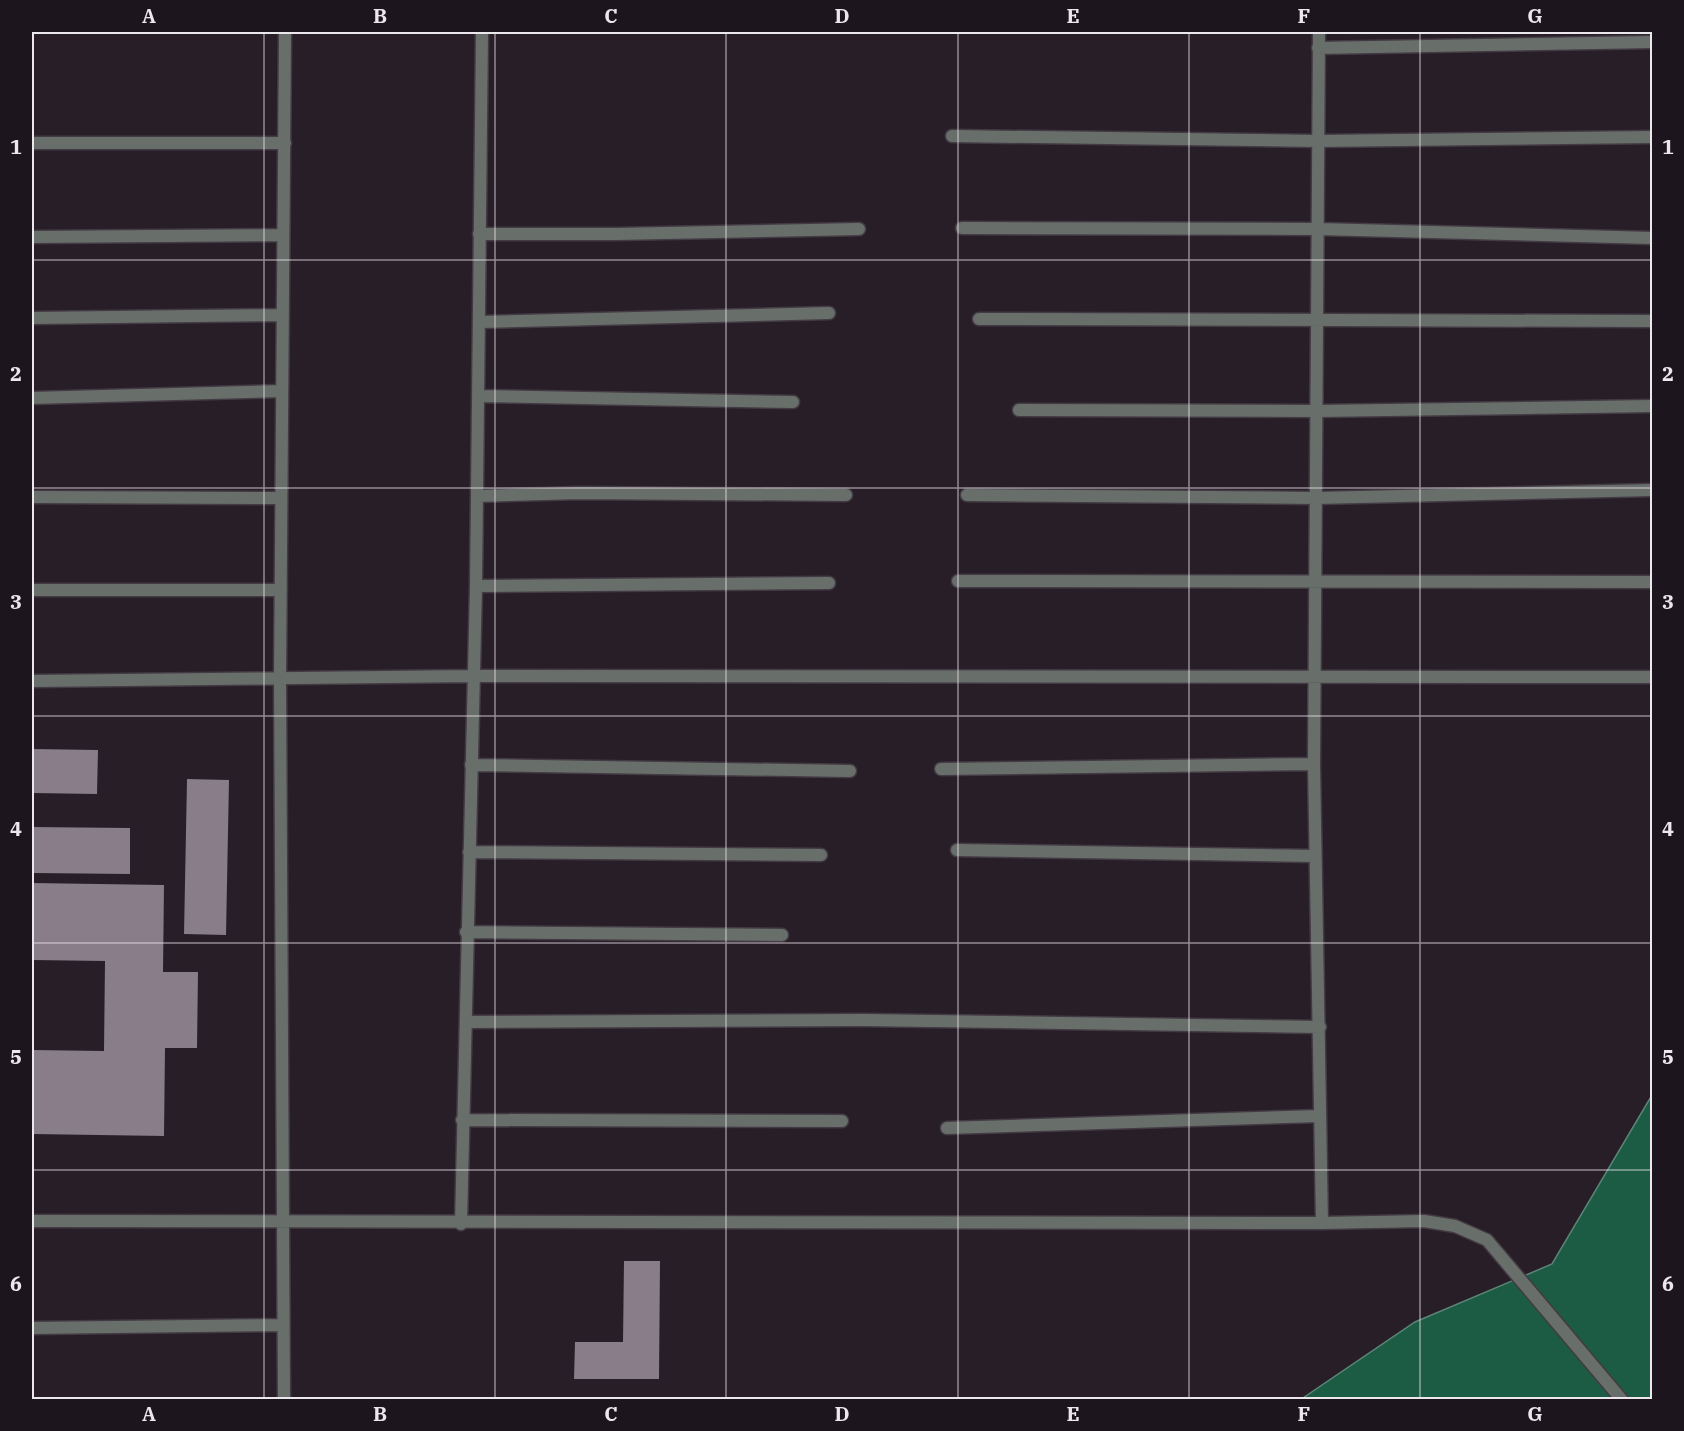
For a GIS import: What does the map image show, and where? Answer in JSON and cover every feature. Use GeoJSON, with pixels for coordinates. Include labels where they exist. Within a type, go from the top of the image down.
{"type":"FeatureCollection","features":[{"type":"Feature","properties":{"kind":"street"},"geometry":{"type":"LineString","coordinates":[[284,1400],[280,680],[285,32]]}},
{"type":"Feature","properties":{"kind":"street"},"geometry":{"type":"LineString","coordinates":[[461,1224],[466,932],[476,586],[482,32]]}},
{"type":"Feature","properties":{"kind":"street"},"geometry":{"type":"LineString","coordinates":[[1319,32],[1314,765],[1322,1222]]}},
{"type":"Feature","properties":{"kind":"street"},"geometry":{"type":"LineString","coordinates":[[1318,48],[1653,42]]}},
{"type":"Feature","properties":{"kind":"street"},"geometry":{"type":"LineString","coordinates":[[952,136],[1319,141],[1653,137]]}},
{"type":"Feature","properties":{"kind":"street"},"geometry":{"type":"LineString","coordinates":[[32,143],[285,143]]}},
{"type":"Feature","properties":{"kind":"street"},"geometry":{"type":"LineString","coordinates":[[962,228],[1319,229],[1653,238]]}},
{"type":"Feature","properties":{"kind":"street"},"geometry":{"type":"LineString","coordinates":[[479,234],[628,234],[859,229]]}},
{"type":"Feature","properties":{"kind":"street"},"geometry":{"type":"LineString","coordinates":[[32,237],[283,235]]}},
{"type":"Feature","properties":{"kind":"street"},"geometry":{"type":"LineString","coordinates":[[480,322],[830,313]]}},
{"type":"Feature","properties":{"kind":"street"},"geometry":{"type":"LineString","coordinates":[[32,318],[282,315]]}},
{"type":"Feature","properties":{"kind":"street"},"geometry":{"type":"LineString","coordinates":[[979,320],[1653,321]]}},
{"type":"Feature","properties":{"kind":"street"},"geometry":{"type":"LineString","coordinates":[[32,398],[282,391]]}},
{"type":"Feature","properties":{"kind":"street"},"geometry":{"type":"LineString","coordinates":[[479,396],[794,402]]}},
{"type":"Feature","properties":{"kind":"street"},"geometry":{"type":"LineString","coordinates":[[1019,410],[1317,411],[1653,406]]}},
{"type":"Feature","properties":{"kind":"street"},"geometry":{"type":"LineString","coordinates":[[967,495],[1317,498],[1653,490]]}},
{"type":"Feature","properties":{"kind":"street"},"geometry":{"type":"LineString","coordinates":[[477,496],[580,493],[846,495]]}},
{"type":"Feature","properties":{"kind":"street"},"geometry":{"type":"LineString","coordinates":[[32,497],[281,498]]}},
{"type":"Feature","properties":{"kind":"street"},"geometry":{"type":"LineString","coordinates":[[958,581],[1653,582]]}},
{"type":"Feature","properties":{"kind":"street"},"geometry":{"type":"LineString","coordinates":[[476,586],[829,584]]}},
{"type":"Feature","properties":{"kind":"street"},"geometry":{"type":"LineString","coordinates":[[32,590],[281,590]]}},
{"type":"Feature","properties":{"kind":"street"},"geometry":{"type":"LineString","coordinates":[[32,681],[280,680],[473,676],[1653,677]]}},
{"type":"Feature","properties":{"kind":"street"},"geometry":{"type":"LineString","coordinates":[[471,765],[850,771]]}},
{"type":"Feature","properties":{"kind":"street"},"geometry":{"type":"LineString","coordinates":[[941,769],[1314,765]]}},
{"type":"Feature","properties":{"kind":"street"},"geometry":{"type":"LineString","coordinates":[[957,850],[1316,856]]}},
{"type":"Feature","properties":{"kind":"street"},"geometry":{"type":"LineString","coordinates":[[469,852],[821,855]]}},
{"type":"Feature","properties":{"kind":"street"},"geometry":{"type":"LineString","coordinates":[[466,932],[782,934]]}},
{"type":"Feature","properties":{"kind":"street"},"geometry":{"type":"LineString","coordinates":[[466,1022],[863,1020],[1320,1027]]}},
{"type":"Feature","properties":{"kind":"street"},"geometry":{"type":"LineString","coordinates":[[946,1128],[1319,1116]]}},
{"type":"Feature","properties":{"kind":"street"},"geometry":{"type":"LineString","coordinates":[[462,1120],[842,1120]]}},
{"type":"Feature","properties":{"kind":"street"},"geometry":{"type":"LineString","coordinates":[[32,1221],[282,1220],[461,1224],[1424,1221],[1455,1226],[1487,1240],[1622,1400]]}},
{"type":"Feature","properties":{"kind":"street"},"geometry":{"type":"LineString","coordinates":[[32,1328],[283,1325]]}},
{"type":"Feature","properties":{"kind":"shaded area"},"geometry":{"type":"Polygon","coordinates":[[[1652,1095],[1652,1399],[1300,1400],[1415,1322],[1552,1264],[1652,1095]]]}},
{"type":"Feature","properties":{"kind":"building"},"geometry":{"type":"Polygon","coordinates":[[[32,749],[98,750],[97,794],[32,793],[32,749]]]}},
{"type":"Feature","properties":{"kind":"building"},"geometry":{"type":"Polygon","coordinates":[[[187,779],[229,780],[226,935],[184,934],[187,779]]]}},
{"type":"Feature","properties":{"kind":"building"},"geometry":{"type":"Polygon","coordinates":[[[32,827],[130,828],[130,874],[32,873],[32,827]]]}},
{"type":"Feature","properties":{"kind":"building"},"geometry":{"type":"Polygon","coordinates":[[[32,883],[164,885],[163,972],[198,972],[197,1048],[165,1048],[164,1136],[32,1134],[32,1050],[104,1051],[105,961],[32,960],[32,883]]]}},
{"type":"Feature","properties":{"kind":"building"},"geometry":{"type":"Polygon","coordinates":[[[624,1261],[660,1261],[659,1379],[574,1379],[575,1342],[623,1342],[624,1261]]]}}]}
